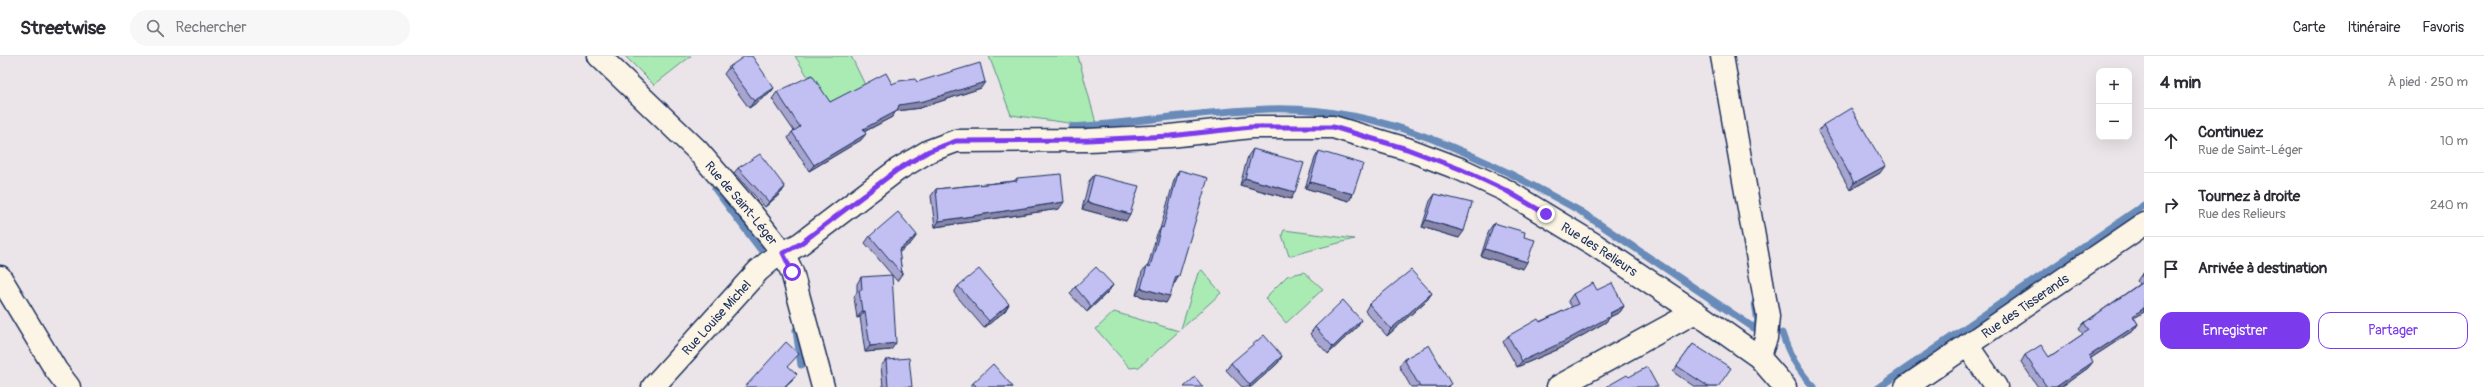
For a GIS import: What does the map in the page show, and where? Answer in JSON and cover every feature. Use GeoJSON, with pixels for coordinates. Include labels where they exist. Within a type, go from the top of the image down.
{"type":"FeatureCollection","features":[{"type":"Feature","properties":{"kind":"street","name":"Rue de Saint-Léger"},"geometry":{"type":"LineString","coordinates":[[599,56],[697,150],[753,215],[783,253],[792,272],[823,387]]}},
{"type":"Feature","properties":{"kind":"street"},"geometry":{"type":"LineString","coordinates":[[1722,56],[1768,316],[1766,338],[1759,357]]}},
{"type":"Feature","properties":{"kind":"street","name":"Rue des Relieurs"},"geometry":{"type":"LineString","coordinates":[[783,253],[800,244],[897,170],[929,151],[956,141],[1088,140],[1170,136],[1251,127],[1333,127],[1407,149],[1454,167],[1505,190],[1595,245],[1696,312],[1759,357],[1785,387]]}},
{"type":"Feature","properties":{"kind":"street","name":"Rue des Tisserands"},"geometry":{"type":"LineString","coordinates":[[1906,387],[2144,224]]}},
{"type":"Feature","properties":{"kind":"street","name":"Rue Louise Michel"},"geometry":{"type":"LineString","coordinates":[[653,387],[758,271],[783,253]]}},
{"type":"Feature","properties":{"kind":"street"},"geometry":{"type":"LineString","coordinates":[[0,277],[56,370],[69,387]]}},
{"type":"Feature","properties":{"kind":"street"},"geometry":{"type":"LineString","coordinates":[[1558,387],[1696,312]]}},
{"type":"Feature","properties":{"kind":"street"},"geometry":{"type":"LineString","coordinates":[[1967,345],[1996,387]]}},
{"type":"Feature","properties":{"kind":"green space"},"geometry":{"type":"Polygon","coordinates":[[[625,56],[691,56],[654,85],[625,56]]]}},
{"type":"Feature","properties":{"kind":"green space"},"geometry":{"type":"Polygon","coordinates":[[[795,56],[851,56],[866,87],[833,117],[795,56]]]}},
{"type":"Feature","properties":{"kind":"green space"},"geometry":{"type":"Polygon","coordinates":[[[989,56],[1078,56],[1096,123],[1076,124],[1011,115],[989,56]]]}},
{"type":"Feature","properties":{"kind":"green space"},"geometry":{"type":"Polygon","coordinates":[[[1284,230],[1354,239],[1289,256],[1282,235],[1284,230]]]}},
{"type":"Feature","properties":{"kind":"green space"},"geometry":{"type":"Polygon","coordinates":[[[1202,270],[1221,293],[1181,329],[1198,273],[1202,270]]]}},
{"type":"Feature","properties":{"kind":"green space"},"geometry":{"type":"Polygon","coordinates":[[[1304,272],[1323,289],[1286,323],[1265,298],[1287,276],[1304,272]]]}},
{"type":"Feature","properties":{"kind":"green space"},"geometry":{"type":"Polygon","coordinates":[[[1114,312],[1179,331],[1139,367],[1130,368],[1096,329],[1114,312]]]}},
{"type":"Feature","properties":{"kind":"building"},"geometry":{"type":"Polygon","coordinates":[[[745,56],[752,56],[774,88],[754,101],[729,67],[745,56]]]}},
{"type":"Feature","properties":{"kind":"building"},"geometry":{"type":"Polygon","coordinates":[[[980,63],[985,82],[924,101],[899,105],[897,111],[863,129],[866,134],[814,165],[792,132],[800,127],[777,92],[812,75],[830,102],[886,73],[892,84],[899,81],[915,79],[917,82],[980,63]]]}},
{"type":"Feature","properties":{"kind":"building"},"geometry":{"type":"Polygon","coordinates":[[[1851,108],[1885,166],[1854,183],[1823,125],[1851,108]]]}},
{"type":"Feature","properties":{"kind":"building"},"geometry":{"type":"Polygon","coordinates":[[[1253,149],[1304,163],[1295,192],[1245,178],[1253,149]]]}},
{"type":"Feature","properties":{"kind":"building"},"geometry":{"type":"Polygon","coordinates":[[[1319,151],[1363,164],[1353,194],[1310,182],[1319,151]]]}},
{"type":"Feature","properties":{"kind":"building"},"geometry":{"type":"Polygon","coordinates":[[[760,154],[785,187],[769,202],[738,168],[760,154]]]}},
{"type":"Feature","properties":{"kind":"building"},"geometry":{"type":"Polygon","coordinates":[[[1179,170],[1208,178],[1179,276],[1176,276],[1170,296],[1141,288],[1147,266],[1150,267],[1161,227],[1163,228],[1179,170]]]}},
{"type":"Feature","properties":{"kind":"building"},"geometry":{"type":"Polygon","coordinates":[[[1061,174],[1064,202],[939,221],[936,189],[1017,181],[1017,178],[1061,174]]]}},
{"type":"Feature","properties":{"kind":"building"},"geometry":{"type":"Polygon","coordinates":[[[1094,175],[1139,186],[1130,214],[1087,202],[1094,175]]]}},
{"type":"Feature","properties":{"kind":"building"},"geometry":{"type":"Polygon","coordinates":[[[1435,194],[1472,203],[1464,231],[1426,220],[1435,194]]]}},
{"type":"Feature","properties":{"kind":"building"},"geometry":{"type":"Polygon","coordinates":[[[898,212],[917,235],[899,250],[902,274],[870,236],[898,212]]]}},
{"type":"Feature","properties":{"kind":"building"},"geometry":{"type":"Polygon","coordinates":[[[1494,223],[1525,232],[1524,237],[1535,240],[1527,262],[1485,249],[1494,223]]]}},
{"type":"Feature","properties":{"kind":"building"},"geometry":{"type":"Polygon","coordinates":[[[1096,267],[1113,285],[1091,306],[1075,287],[1096,267]]]}},
{"type":"Feature","properties":{"kind":"building"},"geometry":{"type":"Polygon","coordinates":[[[979,269],[1009,304],[989,321],[958,286],[979,269]]]}},
{"type":"Feature","properties":{"kind":"building"},"geometry":{"type":"Polygon","coordinates":[[[1411,270],[1432,293],[1391,329],[1369,304],[1411,270]]]}},
{"type":"Feature","properties":{"kind":"building"},"geometry":{"type":"Polygon","coordinates":[[[892,275],[896,343],[870,346],[865,311],[862,311],[859,290],[862,290],[861,277],[892,275]]]}},
{"type":"Feature","properties":{"kind":"building"},"geometry":{"type":"Polygon","coordinates":[[[2144,281],[2144,308],[2133,316],[2138,324],[2089,356],[2093,362],[2056,387],[2047,387],[2025,355],[2041,345],[2049,357],[2089,330],[2084,323],[2144,281]]]}},
{"type":"Feature","properties":{"kind":"building"},"geometry":{"type":"Polygon","coordinates":[[[1593,283],[1597,290],[1612,283],[1624,306],[1610,313],[1611,316],[1563,342],[1522,361],[1508,336],[1538,319],[1540,322],[1578,304],[1573,294],[1593,283]]]}},
{"type":"Feature","properties":{"kind":"building"},"geometry":{"type":"Polygon","coordinates":[[[1343,300],[1361,320],[1333,347],[1315,327],[1343,300]]]}},
{"type":"Feature","properties":{"kind":"building"},"geometry":{"type":"Polygon","coordinates":[[[1264,335],[1282,356],[1250,385],[1231,363],[1264,335]]]}},
{"type":"Feature","properties":{"kind":"building"},"geometry":{"type":"Polygon","coordinates":[[[786,342],[799,354],[788,366],[797,374],[784,387],[745,387],[786,342]]]}},
{"type":"Feature","properties":{"kind":"building"},"geometry":{"type":"Polygon","coordinates":[[[1693,344],[1731,368],[1718,387],[1709,387],[1677,366],[1693,344]]]}},
{"type":"Feature","properties":{"kind":"building"},"geometry":{"type":"Polygon","coordinates":[[[1429,345],[1451,384],[1446,387],[1420,387],[1404,359],[1429,345]]]}},
{"type":"Feature","properties":{"kind":"building"},"geometry":{"type":"Polygon","coordinates":[[[909,358],[912,387],[888,387],[886,360],[909,358]]]}},
{"type":"Feature","properties":{"kind":"building"},"geometry":{"type":"Polygon","coordinates":[[[993,364],[1013,387],[977,387],[973,383],[993,364]]]}},
{"type":"Feature","properties":{"kind":"building"},"geometry":{"type":"Polygon","coordinates":[[[1647,367],[1658,387],[1606,387],[1627,375],[1629,377],[1647,367]]]}},
{"type":"Feature","properties":{"kind":"building"},"geometry":{"type":"Polygon","coordinates":[[[1195,377],[1203,387],[1184,387],[1195,377]]]}},
{"type":"Feature","properties":{"kind":"waterway"},"geometry":{"type":"LineString","coordinates":[[1072,127],[1219,112],[1268,109],[1310,110],[1351,116],[1391,125],[1430,138],[1468,154],[1543,191],[1580,211],[1754,328],[1758,322],[1760,323]]}},
{"type":"Feature","properties":{"kind":"waterway"},"geometry":{"type":"LineString","coordinates":[[715,189],[760,249]]}},
{"type":"Feature","properties":{"kind":"waterway"},"geometry":{"type":"LineString","coordinates":[[1879,387],[2144,205]]}},
{"type":"Feature","properties":{"kind":"waterway"},"geometry":{"type":"LineString","coordinates":[[1755,303],[1758,322]]}},
{"type":"Feature","properties":{"kind":"waterway"},"geometry":{"type":"LineString","coordinates":[[796,330],[801,365]]}},
{"type":"Feature","properties":{"kind":"waterway"},"geometry":{"type":"LineString","coordinates":[[1782,333],[1795,362],[1803,375],[1814,387]]}},
{"type":"Feature","properties":{"kind":"route"},"geometry":{"type":"LineString","coordinates":[[792,272],[783,253],[800,244],[897,170],[929,151],[956,141],[1088,140],[1170,136],[1251,127],[1333,127],[1407,149],[1460,169],[1505,190],[1546,214]]}}]}
